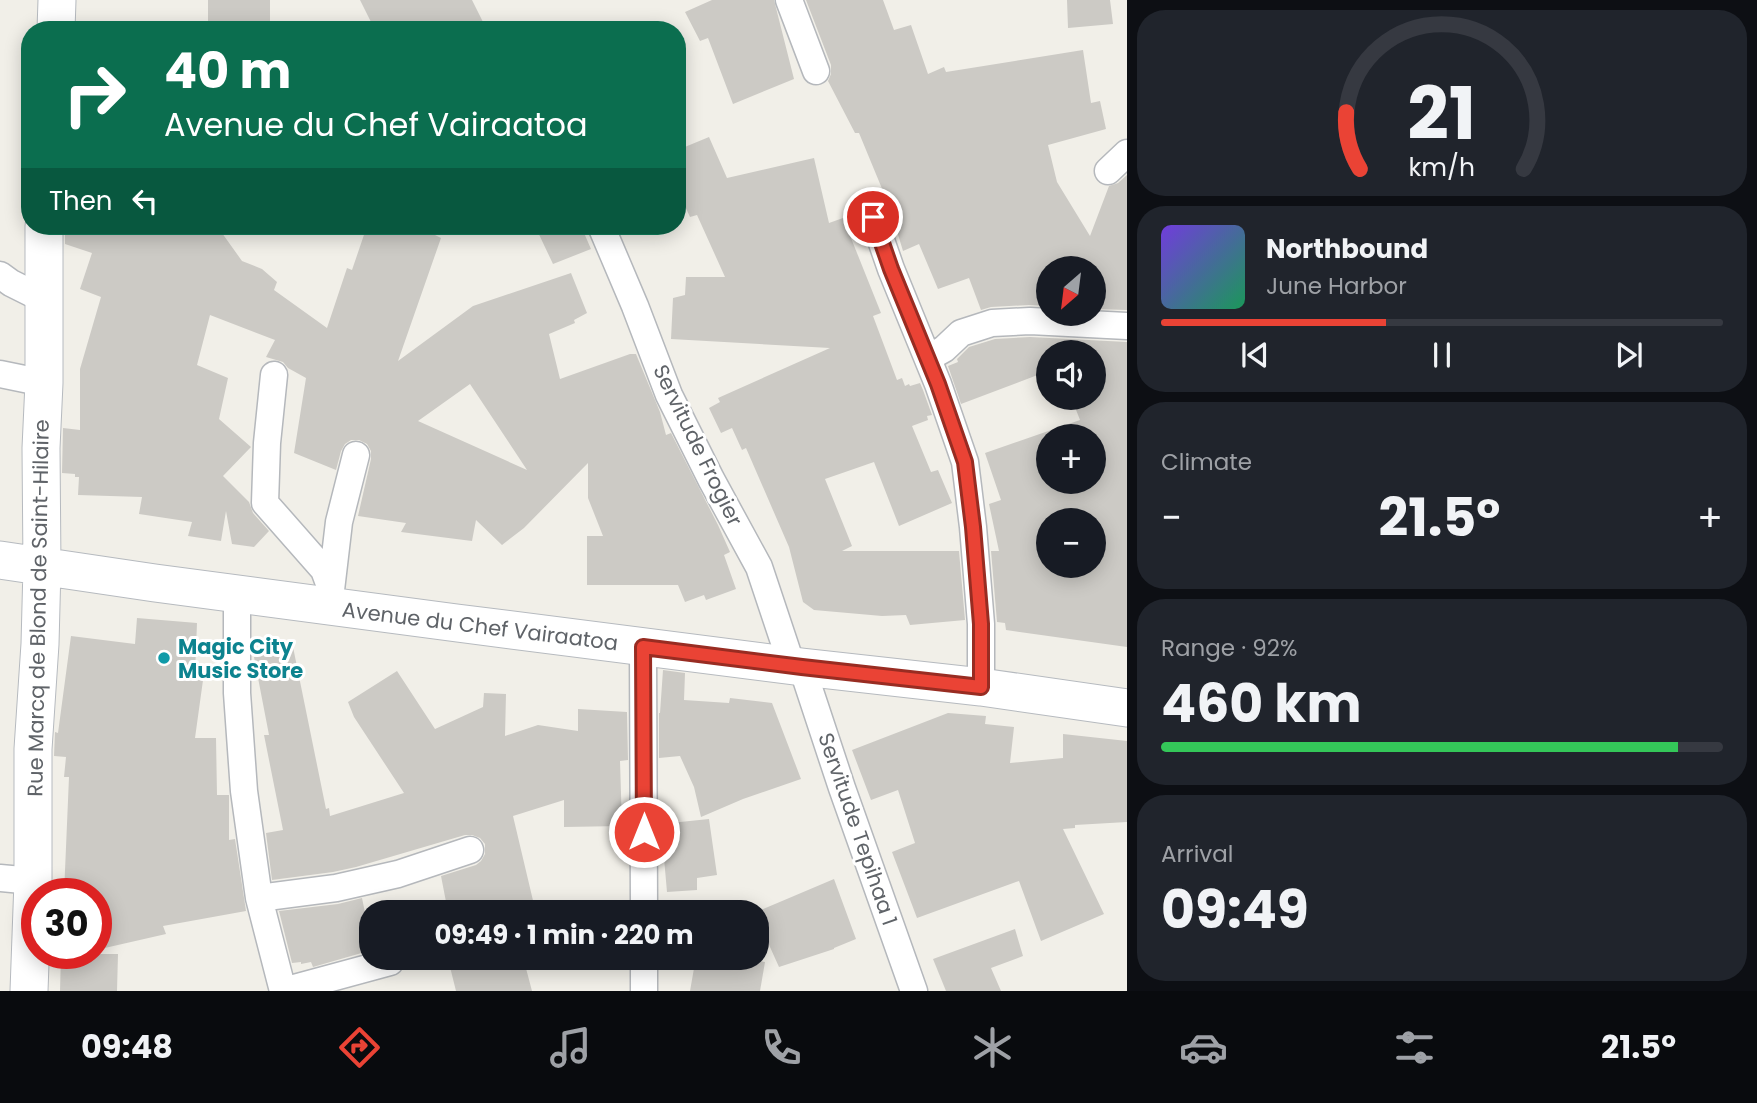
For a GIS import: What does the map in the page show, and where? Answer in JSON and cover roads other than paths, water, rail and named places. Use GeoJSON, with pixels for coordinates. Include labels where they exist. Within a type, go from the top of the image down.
{"type":"FeatureCollection","features":[{"type":"Feature","properties":{"kind":"main road"},"geometry":{"type":"LineString","coordinates":[[56,21],[57,0]]}},
{"type":"Feature","properties":{"kind":"main road","name":"Rue Marcq de Blond de Saint-Hilaire"},"geometry":{"type":"LineString","coordinates":[[29,991],[16,880],[33,749],[40,644],[44,235]]}},
{"type":"Feature","properties":{"kind":"main road","name":"Avenue du Chef Vairaatoa"},"geometry":{"type":"LineString","coordinates":[[0,560],[237,594],[330,597],[643,647],[981,687],[1127,708]]}},
{"type":"Feature","properties":{"kind":"street"},"geometry":{"type":"LineString","coordinates":[[789,0],[816,71]]}},
{"type":"Feature","properties":{"kind":"street"},"geometry":{"type":"LineString","coordinates":[[1108,171],[1127,153]]}},
{"type":"Feature","properties":{"kind":"street"},"geometry":{"type":"LineString","coordinates":[[873,217],[965,462],[981,624],[981,687]]}},
{"type":"Feature","properties":{"kind":"street","name":"Servitude Frogier"},"geometry":{"type":"LineString","coordinates":[[605,235],[669,395],[710,479],[759,567],[797,666]]}},
{"type":"Feature","properties":{"kind":"street"},"geometry":{"type":"LineString","coordinates":[[0,275],[10,283],[43,299]]}},
{"type":"Feature","properties":{"kind":"street"},"geometry":{"type":"LineString","coordinates":[[928,358],[944,349],[961,332],[992,323],[1030,321],[1127,326]]}},
{"type":"Feature","properties":{"kind":"street"},"geometry":{"type":"LineString","coordinates":[[0,374],[44,383]]}},
{"type":"Feature","properties":{"kind":"street"},"geometry":{"type":"LineString","coordinates":[[274,375],[267,443],[265,503],[324,570],[330,597]]}},
{"type":"Feature","properties":{"kind":"street"},"geometry":{"type":"LineString","coordinates":[[330,597],[339,522],[356,455]]}},
{"type":"Feature","properties":{"kind":"street"},"geometry":{"type":"LineString","coordinates":[[237,594],[237,693],[244,791],[259,898],[283,991],[360,970]]}},
{"type":"Feature","properties":{"kind":"street"},"geometry":{"type":"LineString","coordinates":[[643,647],[644,900]]}},
{"type":"Feature","properties":{"kind":"street","name":"Servitude Tepihaa 1"},"geometry":{"type":"LineString","coordinates":[[797,666],[914,991]]}},
{"type":"Feature","properties":{"kind":"street"},"geometry":{"type":"LineString","coordinates":[[259,898],[337,888],[398,874],[470,850]]}},
{"type":"Feature","properties":{"kind":"street"},"geometry":{"type":"LineString","coordinates":[[644,970],[644,991]]}},
{"type":"Feature","properties":{"kind":"place","name":"Magic City Music Store"},"geometry":{"type":"Point","coordinates":[164,658]}}]}
